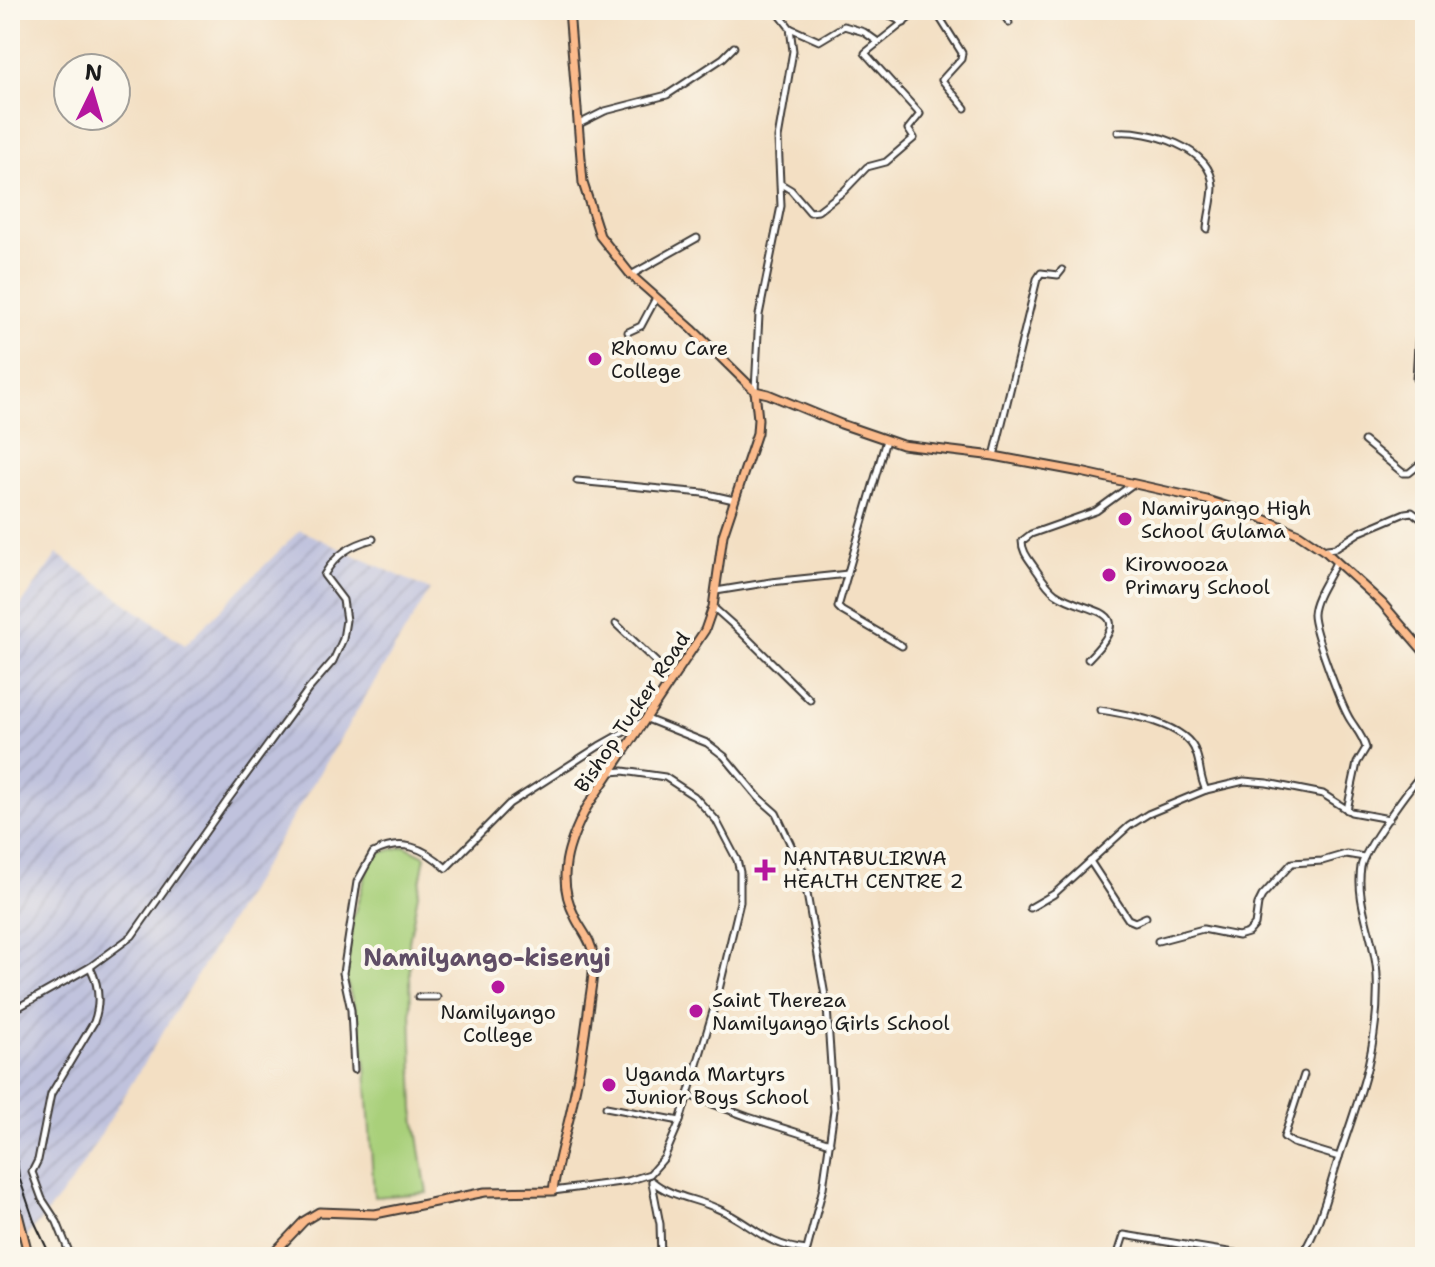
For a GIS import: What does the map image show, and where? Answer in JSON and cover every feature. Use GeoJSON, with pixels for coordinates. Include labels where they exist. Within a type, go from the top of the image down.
{"type":"FeatureCollection","features":[{"type":"Feature","properties":{"kind":"main road"},"geometry":{"type":"LineString","coordinates":[[569,10],[583,183],[600,236],[631,275],[755,391],[886,440],[917,448],[994,456],[1134,483],[1207,500],[1257,516],[1299,534],[1326,552],[1382,603],[1425,653]]}},
{"type":"Feature","properties":{"kind":"main road","name":"Bishop Tucker Road"},"geometry":{"type":"LineString","coordinates":[[553,1191],[560,1145],[583,1051],[594,963],[592,948],[567,900],[564,884],[564,869],[572,835],[705,630],[713,607],[720,551],[757,433],[755,391]]}},
{"type":"Feature","properties":{"kind":"main road"},"geometry":{"type":"LineString","coordinates":[[270,1257],[304,1221],[319,1212],[375,1214],[485,1192],[553,1191]]}},
{"type":"Feature","properties":{"kind":"main road"},"geometry":{"type":"LineString","coordinates":[[10,1204],[17,1210],[29,1257]]}},
{"type":"Feature","properties":{"kind":"street"},"geometry":{"type":"LineString","coordinates":[[776,10],[790,28],[819,41],[844,26],[864,32],[878,42]]}},
{"type":"Feature","properties":{"kind":"street"},"geometry":{"type":"LineString","coordinates":[[878,10],[904,23]]}},
{"type":"Feature","properties":{"kind":"street"},"geometry":{"type":"LineString","coordinates":[[781,184],[791,190],[810,212],[818,211],[844,191],[865,168],[886,162],[914,138],[908,128],[920,114],[866,54],[919,10]]}},
{"type":"Feature","properties":{"kind":"street"},"geometry":{"type":"LineString","coordinates":[[935,10],[963,55],[942,80],[965,108]]}},
{"type":"Feature","properties":{"kind":"street"},"geometry":{"type":"LineString","coordinates":[[1001,10],[1009,23]]}},
{"type":"Feature","properties":{"kind":"street"},"geometry":{"type":"LineString","coordinates":[[755,391],[759,315],[779,219],[781,184],[778,138],[791,73],[793,51],[790,28]]}},
{"type":"Feature","properties":{"kind":"street"},"geometry":{"type":"LineString","coordinates":[[578,124],[609,109],[667,95],[723,58],[734,47]]}},
{"type":"Feature","properties":{"kind":"street"},"geometry":{"type":"LineString","coordinates":[[1118,132],[1133,132],[1175,142],[1198,156],[1209,171],[1213,185],[1207,229]]}},
{"type":"Feature","properties":{"kind":"street"},"geometry":{"type":"LineString","coordinates":[[631,275],[697,238]]}},
{"type":"Feature","properties":{"kind":"street"},"geometry":{"type":"LineString","coordinates":[[994,456],[1037,279],[1041,273],[1058,275],[1062,270]]}},
{"type":"Feature","properties":{"kind":"street"},"geometry":{"type":"LineString","coordinates":[[628,332],[641,326],[656,298]]}},
{"type":"Feature","properties":{"kind":"street"},"geometry":{"type":"LineString","coordinates":[[1416,379],[1419,328],[1425,322]]}},
{"type":"Feature","properties":{"kind":"street"},"geometry":{"type":"LineString","coordinates":[[886,440],[853,548],[839,609],[902,646]]}},
{"type":"Feature","properties":{"kind":"street"},"geometry":{"type":"LineString","coordinates":[[1364,441],[1403,473],[1409,473],[1425,460]]}},
{"type":"Feature","properties":{"kind":"street"},"geometry":{"type":"LineString","coordinates":[[577,481],[703,493],[734,500]]}},
{"type":"Feature","properties":{"kind":"street"},"geometry":{"type":"LineString","coordinates":[[1088,659],[1108,637],[1108,617],[1093,607],[1052,590],[1026,555],[1022,541],[1031,534],[1096,511],[1134,483]]}},
{"type":"Feature","properties":{"kind":"street"},"geometry":{"type":"LineString","coordinates":[[1327,549],[1335,548],[1360,532],[1405,513],[1412,512],[1425,522]]}},
{"type":"Feature","properties":{"kind":"street"},"geometry":{"type":"LineString","coordinates":[[10,1012],[90,967],[132,936],[236,788],[333,661],[343,639],[346,620],[343,600],[324,575],[331,563],[352,545],[373,539]]}},
{"type":"Feature","properties":{"kind":"street"},"geometry":{"type":"LineString","coordinates":[[1336,562],[1313,618],[1317,637],[1349,717],[1366,748],[1357,763],[1347,810]]}},
{"type":"Feature","properties":{"kind":"street"},"geometry":{"type":"LineString","coordinates":[[715,592],[849,573]]}},
{"type":"Feature","properties":{"kind":"street"},"geometry":{"type":"LineString","coordinates":[[713,607],[810,700]]}},
{"type":"Feature","properties":{"kind":"street"},"geometry":{"type":"LineString","coordinates":[[616,624],[674,679]]}},
{"type":"Feature","properties":{"kind":"street"},"geometry":{"type":"LineString","coordinates":[[1100,710],[1154,721],[1191,743],[1196,750],[1201,780],[1206,790]]}},
{"type":"Feature","properties":{"kind":"street"},"geometry":{"type":"LineString","coordinates":[[354,1070],[351,1010],[343,973],[356,884],[371,855],[377,850],[408,844],[446,868],[509,804],[647,719],[707,743],[724,756],[759,798],[776,813],[803,871],[827,1007],[834,1110],[823,1188],[806,1254],[771,1242],[740,1220],[716,1208],[665,1192],[651,1178]]}},
{"type":"Feature","properties":{"kind":"street"},"geometry":{"type":"LineString","coordinates":[[610,773],[623,771],[659,775],[672,780],[694,796],[716,820],[737,860],[741,888],[717,998],[680,1121],[664,1158],[651,1178],[660,1224],[661,1257]]}},
{"type":"Feature","properties":{"kind":"street"},"geometry":{"type":"LineString","coordinates":[[1301,1257],[1324,1210],[1365,1086],[1373,1048],[1377,971],[1361,893],[1361,867],[1364,857],[1389,819],[1425,771]]}},
{"type":"Feature","properties":{"kind":"street"},"geometry":{"type":"LineString","coordinates":[[1030,908],[1054,894],[1119,833],[1148,814],[1206,790],[1254,781],[1323,794],[1347,810],[1389,819]]}},
{"type":"Feature","properties":{"kind":"street"},"geometry":{"type":"LineString","coordinates":[[1158,941],[1203,929],[1243,935],[1255,925],[1262,896],[1292,863],[1322,861],[1346,854],[1364,857]]}},
{"type":"Feature","properties":{"kind":"street"},"geometry":{"type":"LineString","coordinates":[[1090,861],[1128,919],[1135,922],[1146,917]]}},
{"type":"Feature","properties":{"kind":"street"},"geometry":{"type":"LineString","coordinates":[[71,1257],[32,1172],[38,1160],[51,1094],[98,1010],[96,979],[90,967]]}},
{"type":"Feature","properties":{"kind":"street"},"geometry":{"type":"LineString","coordinates":[[418,997],[437,997]]}},
{"type":"Feature","properties":{"kind":"street"},"geometry":{"type":"LineString","coordinates":[[1304,1075],[1284,1137],[1293,1143],[1339,1157]]}},
{"type":"Feature","properties":{"kind":"street"},"geometry":{"type":"LineString","coordinates":[[688,1095],[830,1143]]}},
{"type":"Feature","properties":{"kind":"street"},"geometry":{"type":"LineString","coordinates":[[606,1107],[680,1121]]}},
{"type":"Feature","properties":{"kind":"street"},"geometry":{"type":"LineString","coordinates":[[553,1191],[651,1178]]}},
{"type":"Feature","properties":{"kind":"street"},"geometry":{"type":"LineString","coordinates":[[1117,1257],[1124,1235],[1259,1257]]}},
{"type":"Feature","properties":{"kind":"shaded area"},"geometry":{"type":"Polygon","coordinates":[[[300,530],[430,590],[72,1182],[10,1257],[10,621],[57,554],[185,645],[300,530]]]}},
{"type":"Feature","properties":{"kind":"green space"},"geometry":{"type":"Polygon","coordinates":[[[405,846],[425,856],[409,942],[414,1110],[427,1193],[374,1197],[366,1067],[358,1020],[346,979],[352,921],[372,855],[405,846]]]}},
{"type":"Feature","properties":{"kind":"railway"},"geometry":{"type":"LineString","coordinates":[[10,1098],[19,1177],[34,1221],[51,1257]]}},
{"type":"Feature","properties":{"kind":"place","name":"Rhomu Care College"},"geometry":{"type":"Point","coordinates":[595,359]}},
{"type":"Feature","properties":{"kind":"place","name":"Namiryango High School Gulama"},"geometry":{"type":"Point","coordinates":[1125,519]}},
{"type":"Feature","properties":{"kind":"place","name":"Kirowooza Primary School"},"geometry":{"type":"Point","coordinates":[1109,575]}},
{"type":"Feature","properties":{"kind":"place","name":"NANTABULIRWA HEALTH CENTRE 2"},"geometry":{"type":"Point","coordinates":[765,870]}},
{"type":"Feature","properties":{"kind":"place","name":"Namilyango College"},"geometry":{"type":"Point","coordinates":[498,987]}},
{"type":"Feature","properties":{"kind":"place","name":"Saint Thereza Namilyango Girls School"},"geometry":{"type":"Point","coordinates":[696,1011]}},
{"type":"Feature","properties":{"kind":"place","name":"Uganda Martyrs Junior Boys School"},"geometry":{"type":"Point","coordinates":[609,1085]}},
{"type":"Feature","properties":{"kind":"district","name":"Namilyango-kisenyi"},"geometry":{"type":"Point","coordinates":[487,958]}}]}
